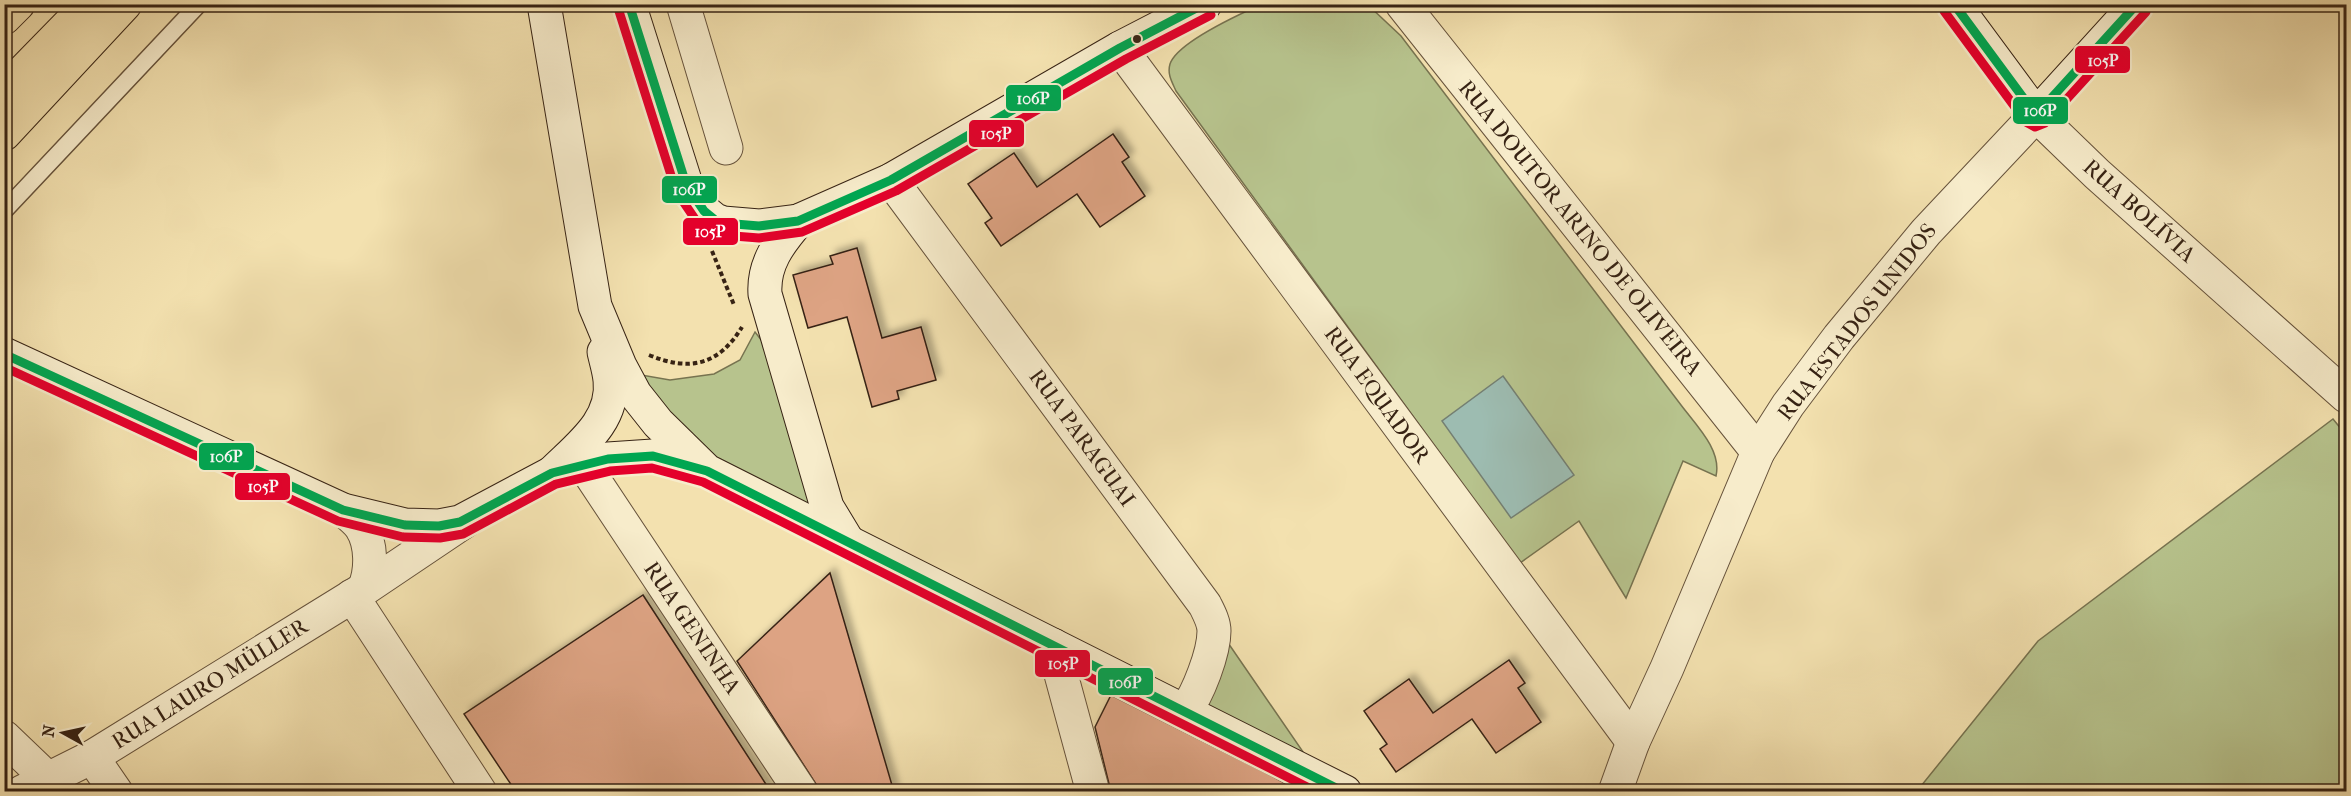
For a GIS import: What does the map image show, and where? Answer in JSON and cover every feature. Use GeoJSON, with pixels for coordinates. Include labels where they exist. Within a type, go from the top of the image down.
{"type":"FeatureCollection","features":[{"type":"Feature","properties":{"kind":"highway"},"geometry":{"type":"LineString","coordinates":[[4,18],[18,4]]}},
{"type":"Feature","properties":{"kind":"highway"},"geometry":{"type":"LineString","coordinates":[[4,91],[89,4]]}},
{"type":"Feature","properties":{"kind":"highway"},"geometry":{"type":"LineString","coordinates":[[4,134],[125,4]]}},
{"type":"Feature","properties":{"kind":"street"},"geometry":{"type":"LineString","coordinates":[[544,4],[595,306],[620,366],[635,394],[658,423],[707,471],[1345,792]]}},
{"type":"Feature","properties":{"kind":"street"},"geometry":{"type":"LineString","coordinates":[[629,4],[685,180],[704,211],[715,220],[723,223],[759,226],[798,221],[891,180],[1120,48],[1205,4]]}},
{"type":"Feature","properties":{"kind":"street"},"geometry":{"type":"LineString","coordinates":[[683,4],[726,148]]}},
{"type":"Feature","properties":{"kind":"street","name":"RUA DOUTOR ARINO DE OLIVEIRA"},"geometry":{"type":"LineString","coordinates":[[1402,4],[1758,452]]}},
{"type":"Feature","properties":{"kind":"street","name":"RUA BOLÍVIA"},"geometry":{"type":"LineString","coordinates":[[1954,4],[2036,115],[2097,174],[2346,396]]}},
{"type":"Feature","properties":{"kind":"street","name":"RUA ESTADOS UNIDOS"},"geometry":{"type":"LineString","coordinates":[[1616,792],[1633,742],[1667,668],[1758,452],[1788,405],[1846,328],[1926,232],[2137,4]]}},
{"type":"Feature","properties":{"kind":"street","name":"RUA EQUADOR"},"geometry":{"type":"LineString","coordinates":[[1120,48],[1633,742]]}},
{"type":"Feature","properties":{"kind":"street","name":"RUA PARAGUAI"},"geometry":{"type":"LineString","coordinates":[[891,180],[1205,605],[1213,621],[1214,639],[1200,683],[1185,711]]}},
{"type":"Feature","properties":{"kind":"street"},"geometry":{"type":"LineString","coordinates":[[798,221],[781,240],[772,257],[766,276],[765,294],[827,507],[847,540]]}},
{"type":"Feature","properties":{"kind":"street","name":"RUA LAURO MÜLLER"},"geometry":{"type":"LineString","coordinates":[[552,473],[598,427],[609,400],[610,380],[595,306]]}},
{"type":"Feature","properties":{"kind":"street","name":"RUA LAURO MÜLLER"},"geometry":{"type":"LineString","coordinates":[[4,354],[343,510],[415,526],[451,524],[471,517]]}},
{"type":"Feature","properties":{"kind":"street","name":"RUA LAURO MÜLLER"},"geometry":{"type":"LineString","coordinates":[[35,785],[92,757],[358,593],[471,517],[552,473],[624,457],[653,456],[707,471]]}},
{"type":"Feature","properties":{"kind":"street","name":"RUA GENINHA"},"geometry":{"type":"LineString","coordinates":[[584,465],[801,792]]}},
{"type":"Feature","properties":{"kind":"street","name":"RUA LAURO MÜLLER"},"geometry":{"type":"LineString","coordinates":[[343,510],[361,527],[366,538],[368,577],[358,593]]}},
{"type":"Feature","properties":{"kind":"street"},"geometry":{"type":"LineString","coordinates":[[358,593],[480,792]]}},
{"type":"Feature","properties":{"kind":"street"},"geometry":{"type":"LineString","coordinates":[[1053,645],[1093,792]]}},
{"type":"Feature","properties":{"kind":"street"},"geometry":{"type":"LineString","coordinates":[[4,737],[35,785]]}},
{"type":"Feature","properties":{"kind":"street"},"geometry":{"type":"LineString","coordinates":[[92,757],[116,792]]}},
{"type":"Feature","properties":{"kind":"lane"},"geometry":{"type":"LineString","coordinates":[[4,210],[200,4]]}},
{"type":"Feature","properties":{"kind":"path"},"geometry":{"type":"LineString","coordinates":[[640,349],[677,364],[703,362],[725,350],[746,318]]}},
{"type":"Feature","properties":{"kind":"green space"},"geometry":{"type":"Polygon","coordinates":[[[1260,5],[1368,5],[1401,36],[1712,447],[1717,466],[1716,476],[1683,461],[1626,598],[1579,521],[1520,563],[1176,91],[1169,71],[1175,56],[1196,38],[1260,5]]]}},
{"type":"Feature","properties":{"kind":"green space"},"geometry":{"type":"Polygon","coordinates":[[[755,332],[772,354],[818,519],[701,458],[630,373],[670,380],[714,374],[740,360],[755,332]]]}},
{"type":"Feature","properties":{"kind":"green space"},"geometry":{"type":"Polygon","coordinates":[[[2333,419],[2346,435],[2346,791],[1917,791],[2038,641],[2333,419]]]}},
{"type":"Feature","properties":{"kind":"green space"},"geometry":{"type":"Polygon","coordinates":[[[1213,621],[1323,781],[1189,706],[1213,621]]]}},
{"type":"Feature","properties":{"kind":"water"},"geometry":{"type":"Polygon","coordinates":[[[1503,376],[1574,475],[1511,518],[1442,421],[1503,376]]]}},
{"type":"Feature","properties":{"kind":"building"},"geometry":{"type":"Polygon","coordinates":[[[1113,134],[1129,157],[1122,162],[1145,196],[1100,227],[1077,194],[1001,246],[985,223],[992,218],[968,184],[1014,153],[1037,187],[1113,134]]]}},
{"type":"Feature","properties":{"kind":"building"},"geometry":{"type":"Polygon","coordinates":[[[857,248],[882,338],[921,327],[936,380],[897,391],[899,399],[872,407],[847,317],[808,328],[793,275],[833,264],[830,256],[857,248]]]}},
{"type":"Feature","properties":{"kind":"building"},"geometry":{"type":"Polygon","coordinates":[[[830,573],[894,792],[821,792],[737,661],[830,573]]]}},
{"type":"Feature","properties":{"kind":"building"},"geometry":{"type":"Polygon","coordinates":[[[643,595],[771,792],[516,792],[464,714],[643,595]]]}},
{"type":"Feature","properties":{"kind":"building"},"geometry":{"type":"Polygon","coordinates":[[[1509,660],[1525,683],[1518,688],[1541,722],[1496,753],[1472,719],[1396,772],[1380,749],[1387,744],[1364,711],[1409,679],[1433,713],[1509,660]]]}},
{"type":"Feature","properties":{"kind":"building"},"geometry":{"type":"Polygon","coordinates":[[[1111,695],[1301,792],[1111,792],[1095,727],[1111,695]]]}},
{"type":"Feature","properties":{"kind":"transit line","name":"106P"},"geometry":{"type":"LineString","coordinates":[[629,4],[686,184],[704,211],[715,220],[723,223],[759,226],[798,221],[891,180],[1120,48],[1204,4]]}},
{"type":"Feature","properties":{"kind":"transit line","name":"106P"},"geometry":{"type":"LineString","coordinates":[[1954,4],[2036,115],[2137,4]]}},
{"type":"Feature","properties":{"kind":"transit line","name":"105P"},"geometry":{"type":"LineString","coordinates":[[618,8],[676,191],[695,219],[710,231],[721,235],[759,238],[802,232],[896,191],[1126,59],[1211,15]]}},
{"type":"Feature","properties":{"kind":"transit line","name":"105P"},"geometry":{"type":"LineString","coordinates":[[1944,11],[2026,122],[2035,127],[2045,123],[2146,12]]}},
{"type":"Feature","properties":{"kind":"transit line","name":"106P"},"geometry":{"type":"LineString","coordinates":[[4,354],[343,510],[405,525],[439,526],[460,522],[552,473],[608,459],[653,456],[707,471],[1344,792]]}},
{"type":"Feature","properties":{"kind":"transit line","name":"105P"},"geometry":{"type":"LineString","coordinates":[[4,367],[338,521],[403,537],[440,538],[463,534],[556,484],[610,471],[652,468],[703,482],[1317,792]]}}]}
